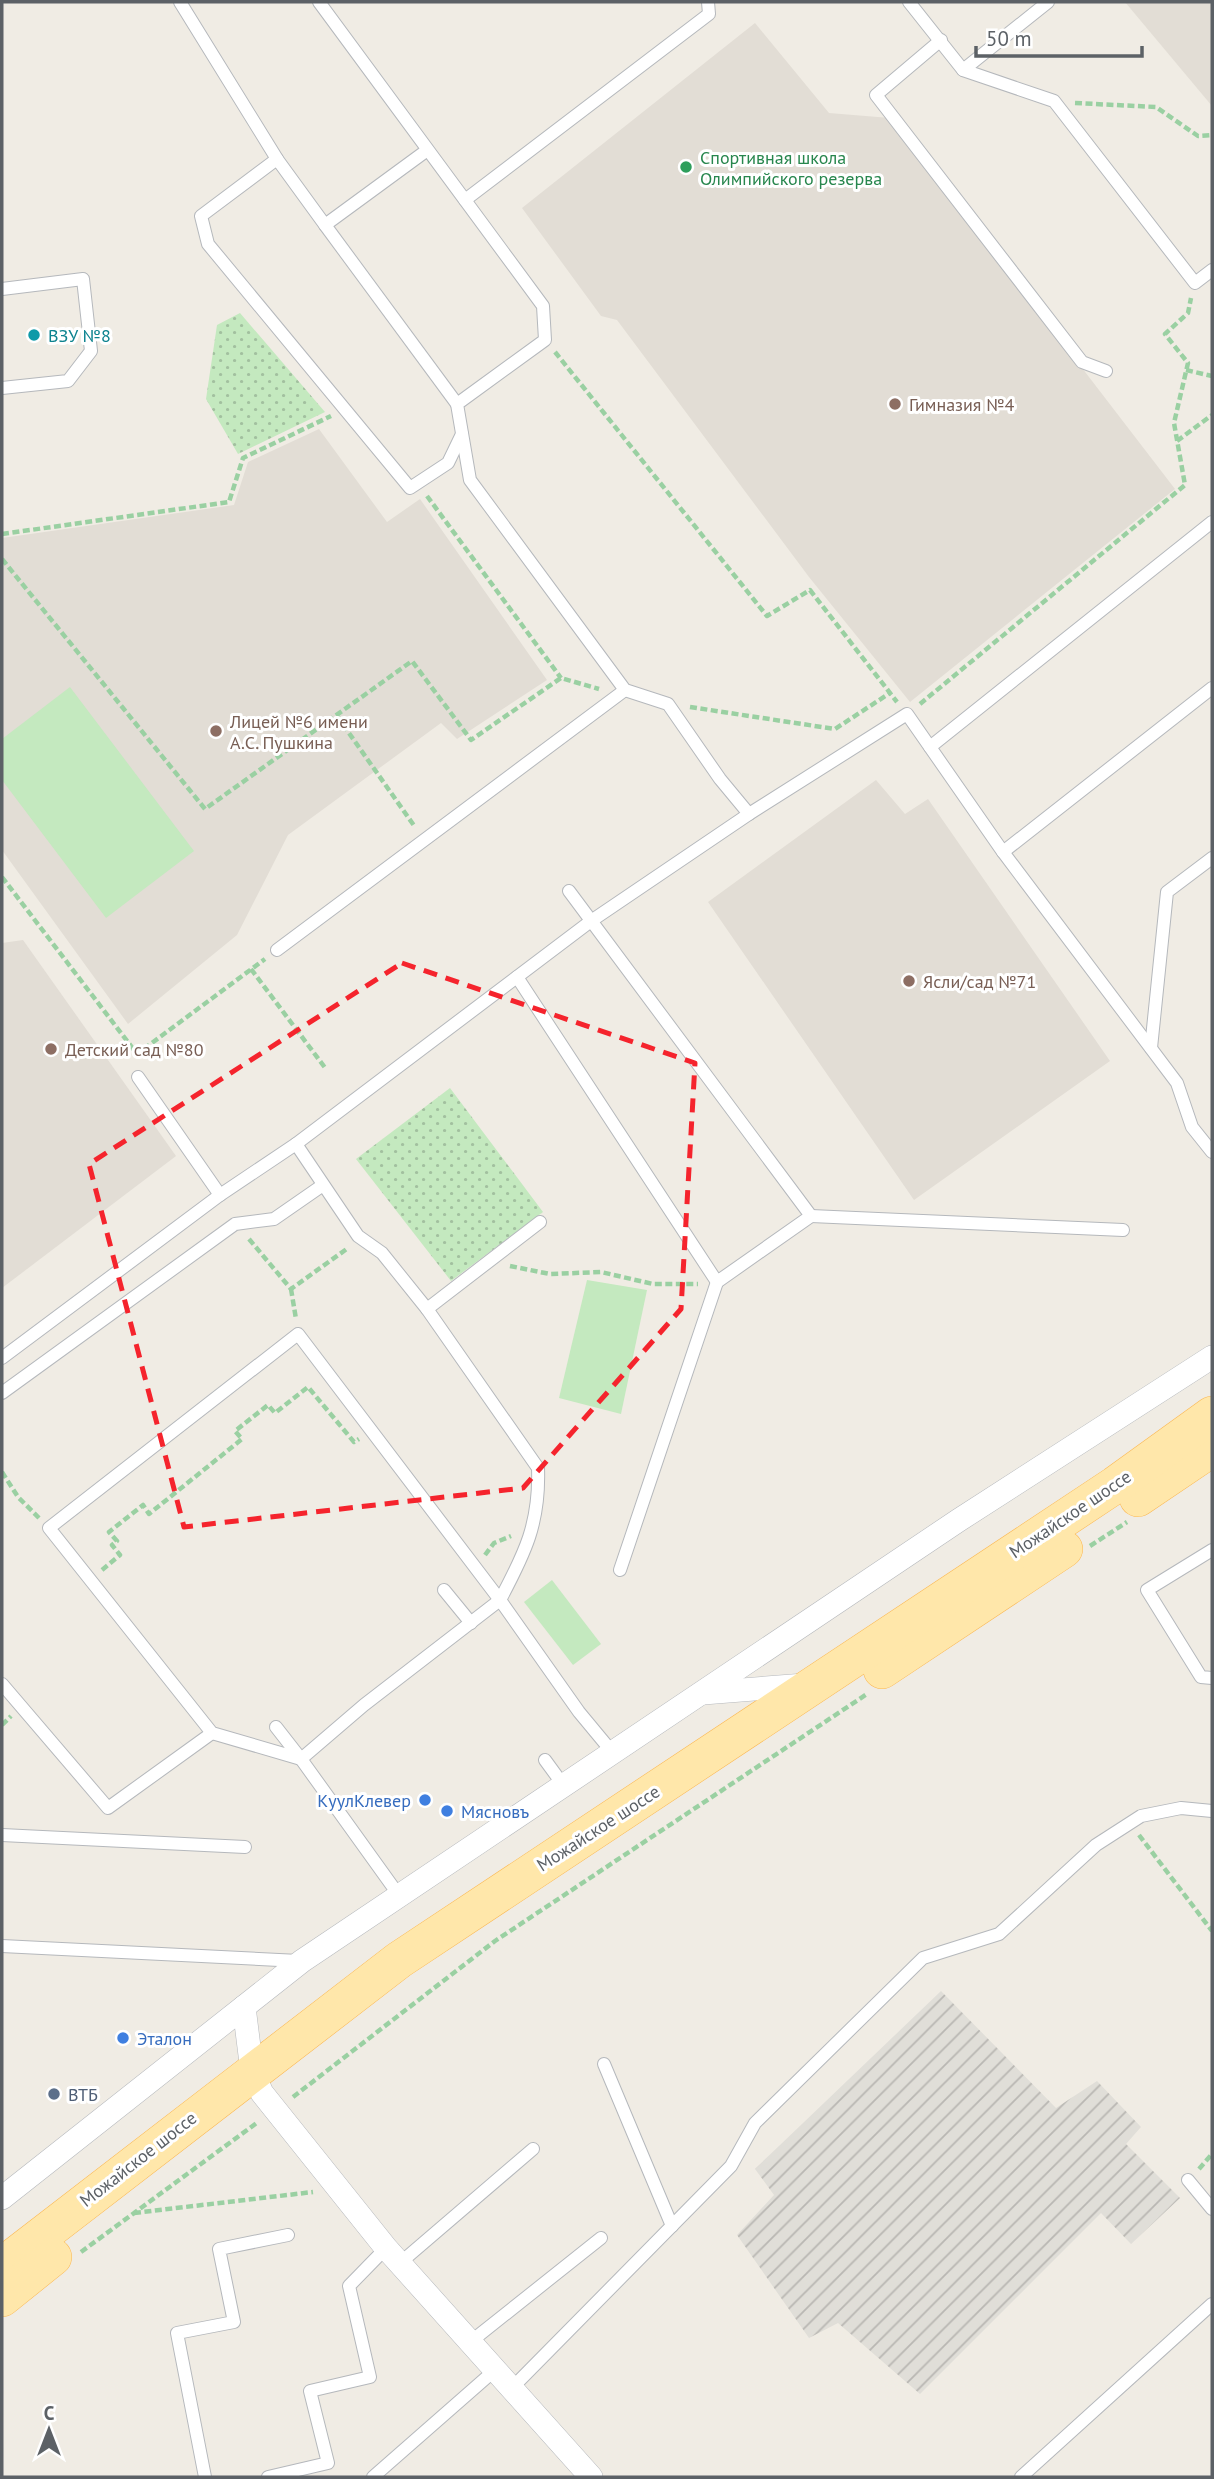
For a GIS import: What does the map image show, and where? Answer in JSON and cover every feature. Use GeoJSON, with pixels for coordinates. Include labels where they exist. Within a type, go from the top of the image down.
{"type":"FeatureCollection","features":[{"type":"Feature","properties":{"kind":"main road","name":"Можайское шоссе"},"geometry":{"type":"LineString","coordinates":[[2,2298],[263,2091],[399,1960],[1115,1485],[1212,1415]]}},
{"type":"Feature","properties":{"kind":"main road","name":"Можайское шоссе"},"geometry":{"type":"LineString","coordinates":[[2,2266],[263,2091],[512,1914],[993,1597],[1197,1467],[1212,1448]]}},
{"type":"Feature","properties":{"kind":"street"},"geometry":{"type":"LineString","coordinates":[[2,2198],[302,1961],[398,1894],[614,1754],[959,1520],[1212,1357]]}},
{"type":"Feature","properties":{"kind":"street"},"geometry":{"type":"LineString","coordinates":[[700,1694],[815,1684]]}},
{"type":"Feature","properties":{"kind":"street"},"geometry":{"type":"LineString","coordinates":[[244,2007],[263,2091],[393,2255],[512,2388],[582,2474]]}},
{"type":"Feature","properties":{"kind":"lane"},"geometry":{"type":"LineString","coordinates":[[180,2],[277,159],[457,404],[470,480],[622,693],[668,704],[720,779],[749,814]]}},
{"type":"Feature","properties":{"kind":"lane"},"geometry":{"type":"LineString","coordinates":[[319,2],[426,151],[543,306],[545,340],[457,404]]}},
{"type":"Feature","properties":{"kind":"lane"},"geometry":{"type":"LineString","coordinates":[[465,200],[709,14],[708,2]]}},
{"type":"Feature","properties":{"kind":"lane"},"geometry":{"type":"LineString","coordinates":[[909,2],[963,70],[1054,101],[1195,283],[1212,270]]}},
{"type":"Feature","properties":{"kind":"lane"},"geometry":{"type":"LineString","coordinates":[[963,70],[1048,2]]}},
{"type":"Feature","properties":{"kind":"lane"},"geometry":{"type":"LineString","coordinates":[[941,40],[876,95],[1082,362],[1107,371]]}},
{"type":"Feature","properties":{"kind":"lane"},"geometry":{"type":"LineString","coordinates":[[325,225],[426,151]]}},
{"type":"Feature","properties":{"kind":"lane"},"geometry":{"type":"LineString","coordinates":[[277,159],[201,216],[208,244],[410,488],[448,463],[462,434]]}},
{"type":"Feature","properties":{"kind":"lane"},"geometry":{"type":"LineString","coordinates":[[2,289],[83,279],[91,351],[68,381],[2,388]]}},
{"type":"Feature","properties":{"kind":"lane"},"geometry":{"type":"LineString","coordinates":[[930,747],[1212,522]]}},
{"type":"Feature","properties":{"kind":"lane"},"geometry":{"type":"LineString","coordinates":[[1003,852],[1212,688]]}},
{"type":"Feature","properties":{"kind":"lane"},"geometry":{"type":"LineString","coordinates":[[277,950],[622,693]]}},
{"type":"Feature","properties":{"kind":"lane"},"geometry":{"type":"LineString","coordinates":[[2,1358],[220,1195],[296,1144],[591,921],[749,814],[907,715],[1003,852],[1177,1083],[1192,1127],[1212,1152]]}},
{"type":"Feature","properties":{"kind":"lane"},"geometry":{"type":"LineString","coordinates":[[1151,1048],[1167,892],[1212,858]]}},
{"type":"Feature","properties":{"kind":"lane"},"geometry":{"type":"LineString","coordinates":[[569,891],[811,1216]]}},
{"type":"Feature","properties":{"kind":"lane"},"geometry":{"type":"LineString","coordinates":[[517,977],[716,1283]]}},
{"type":"Feature","properties":{"kind":"lane"},"geometry":{"type":"LineString","coordinates":[[138,1077],[220,1195]]}},
{"type":"Feature","properties":{"kind":"lane"},"geometry":{"type":"LineString","coordinates":[[296,1144],[358,1236],[382,1253],[427,1309],[538,1468],[539,1498],[526,1551],[500,1600],[364,1705],[301,1759]]}},
{"type":"Feature","properties":{"kind":"lane"},"geometry":{"type":"LineString","coordinates":[[2,1393],[235,1224],[274,1219],[323,1185]]}},
{"type":"Feature","properties":{"kind":"lane"},"geometry":{"type":"LineString","coordinates":[[620,1570],[716,1283],[811,1216],[1124,1230]]}},
{"type":"Feature","properties":{"kind":"lane"},"geometry":{"type":"LineString","coordinates":[[427,1309],[540,1222]]}},
{"type":"Feature","properties":{"kind":"lane"},"geometry":{"type":"LineString","coordinates":[[301,1759],[212,1733],[49,1528],[298,1334],[500,1600],[579,1712],[614,1754]]}},
{"type":"Feature","properties":{"kind":"lane"},"geometry":{"type":"LineString","coordinates":[[1212,1550],[1147,1590],[1201,1677],[1212,1678]]}},
{"type":"Feature","properties":{"kind":"lane"},"geometry":{"type":"LineString","coordinates":[[444,1590],[471,1623]]}},
{"type":"Feature","properties":{"kind":"lane"},"geometry":{"type":"LineString","coordinates":[[2,1684],[108,1808],[212,1733]]}},
{"type":"Feature","properties":{"kind":"lane"},"geometry":{"type":"LineString","coordinates":[[276,1727],[398,1894]]}},
{"type":"Feature","properties":{"kind":"lane"},"geometry":{"type":"LineString","coordinates":[[545,1760],[565,1786]]}},
{"type":"Feature","properties":{"kind":"lane"},"geometry":{"type":"LineString","coordinates":[[512,2388],[731,2166],[755,2123],[923,1958],[999,1934],[1096,1845],[1141,1816],[1181,1808],[1212,1811]]}},
{"type":"Feature","properties":{"kind":"lane"},"geometry":{"type":"LineString","coordinates":[[2,1835],[245,1847]]}},
{"type":"Feature","properties":{"kind":"lane"},"geometry":{"type":"LineString","coordinates":[[2,1946],[302,1961]]}},
{"type":"Feature","properties":{"kind":"lane"},"geometry":{"type":"LineString","coordinates":[[604,2064],[672,2226]]}},
{"type":"Feature","properties":{"kind":"lane"},"geometry":{"type":"LineString","coordinates":[[268,2477],[328,2463],[310,2391],[370,2377],[349,2286],[534,2148]]}},
{"type":"Feature","properties":{"kind":"lane"},"geometry":{"type":"LineString","coordinates":[[1188,2180],[1212,2209]]}},
{"type":"Feature","properties":{"kind":"lane"},"geometry":{"type":"LineString","coordinates":[[205,2477],[177,2333],[234,2322],[219,2249],[288,2235]]}},
{"type":"Feature","properties":{"kind":"lane"},"geometry":{"type":"LineString","coordinates":[[469,2343],[601,2238]]}},
{"type":"Feature","properties":{"kind":"lane"},"geometry":{"type":"LineString","coordinates":[[1021,2477],[1212,2304]]}},
{"type":"Feature","properties":{"kind":"lane"},"geometry":{"type":"LineString","coordinates":[[373,2477],[495,2370]]}},
{"type":"Feature","properties":{"kind":"path"},"geometry":{"type":"LineString","coordinates":[[1054,101],[1156,107],[1198,136],[1212,135]]}},
{"type":"Feature","properties":{"kind":"path"},"geometry":{"type":"LineString","coordinates":[[545,340],[767,616],[810,590],[907,715],[1185,485],[1174,424],[1188,363],[1165,334],[1188,313],[1195,283]]}},
{"type":"Feature","properties":{"kind":"path"},"geometry":{"type":"LineString","coordinates":[[1186,370],[1212,376]]}},
{"type":"Feature","properties":{"kind":"path"},"geometry":{"type":"LineString","coordinates":[[2,534],[229,502],[243,458],[345,409]]}},
{"type":"Feature","properties":{"kind":"path"},"geometry":{"type":"LineString","coordinates":[[1178,441],[1212,415]]}},
{"type":"Feature","properties":{"kind":"path"},"geometry":{"type":"LineString","coordinates":[[418,483],[561,678],[622,693]]}},
{"type":"Feature","properties":{"kind":"path"},"geometry":{"type":"LineString","coordinates":[[2,559],[205,809],[412,661],[471,740],[561,678]]}},
{"type":"Feature","properties":{"kind":"path"},"geometry":{"type":"LineString","coordinates":[[668,704],[835,729],[890,693]]}},
{"type":"Feature","properties":{"kind":"path"},"geometry":{"type":"LineString","coordinates":[[337,716],[424,841]]}},
{"type":"Feature","properties":{"kind":"path"},"geometry":{"type":"LineString","coordinates":[[2,877],[137,1054],[277,950]]}},
{"type":"Feature","properties":{"kind":"path"},"geometry":{"type":"LineString","coordinates":[[251,970],[326,1069]]}},
{"type":"Feature","properties":{"kind":"path"},"geometry":{"type":"LineString","coordinates":[[488,1261],[550,1274],[601,1272],[653,1284],[716,1283]]}},
{"type":"Feature","properties":{"kind":"path"},"geometry":{"type":"LineString","coordinates":[[291,1289],[298,1334]]}},
{"type":"Feature","properties":{"kind":"path"},"geometry":{"type":"LineString","coordinates":[[89,1580],[120,1555],[112,1545],[117,1541],[109,1532],[143,1505],[149,1514],[242,1439],[235,1431],[268,1405],[275,1413],[308,1387],[354,1442],[371,1429]]}},
{"type":"Feature","properties":{"kind":"path"},"geometry":{"type":"LineString","coordinates":[[2,1472],[18,1497],[49,1528]]}},
{"type":"Feature","properties":{"kind":"path"},"geometry":{"type":"LineString","coordinates":[[1086,1550],[1132,1519]]}},
{"type":"Feature","properties":{"kind":"path"},"geometry":{"type":"LineString","coordinates":[[480,1561],[494,1543]]}},
{"type":"Feature","properties":{"kind":"path"},"geometry":{"type":"LineString","coordinates":[[74,2257],[133,2213],[263,2091],[495,1941],[879,1686]]}},
{"type":"Feature","properties":{"kind":"path"},"geometry":{"type":"LineString","coordinates":[[1129,1824],[1212,1931]]}},
{"type":"Feature","properties":{"kind":"path"},"geometry":{"type":"LineString","coordinates":[[133,2213],[317,2192]]}},
{"type":"Feature","properties":{"kind":"highlighted area"},"geometry":{"type":"Polygon","coordinates":[[[402,963],[695,1063],[681,1309],[523,1488],[184,1527],[89,1164],[402,963]]]}},
{"type":"Feature","properties":{"kind":"shaded area"},"geometry":{"type":"Polygon","coordinates":[[[1125,2],[1212,2],[1212,106],[1125,2]]]}},
{"type":"Feature","properties":{"kind":"shaded area","name":"Гимназия №4"},"geometry":{"type":"Polygon","coordinates":[[[755,23],[829,113],[890,118],[1175,489],[910,702],[809,577],[617,320],[601,316],[522,208],[755,23]]]}},
{"type":"Feature","properties":{"kind":"shaded area","name":"Лицей №6 имени А.С. Пушкина"},"geometry":{"type":"Polygon","coordinates":[[[319,429],[387,522],[420,499],[547,680],[457,739],[441,723],[288,835],[237,935],[128,1024],[2,850],[2,538],[234,505],[248,462],[319,429]]]}},
{"type":"Feature","properties":{"kind":"shaded area","name":"Ясли/сад №71"},"geometry":{"type":"Polygon","coordinates":[[[876,780],[905,814],[928,799],[1110,1061],[914,1200],[708,902],[876,780]]]}},
{"type":"Feature","properties":{"kind":"shaded area","name":"Детский сад №80"},"geometry":{"type":"Polygon","coordinates":[[[23,940],[176,1156],[2,1288],[2,943],[23,940]]]}},
{"type":"Feature","properties":{"kind":"shaded area"},"geometry":{"type":"Polygon","coordinates":[[[941,1991],[1056,2108],[1097,2081],[1141,2127],[1126,2144],[1180,2198],[1131,2244],[1101,2213],[920,2394],[838,2323],[809,2338],[737,2235],[774,2195],[755,2169],[941,1991]]]}},
{"type":"Feature","properties":{"kind":"green space"},"geometry":{"type":"Polygon","coordinates":[[[240,313],[325,412],[238,454],[206,399],[217,325],[240,313]]]}},
{"type":"Feature","properties":{"kind":"green space"},"geometry":{"type":"Polygon","coordinates":[[[70,687],[194,851],[106,918],[2,780],[2,739],[70,687]]]}},
{"type":"Feature","properties":{"kind":"green space"},"geometry":{"type":"Polygon","coordinates":[[[450,1088],[543,1212],[451,1281],[356,1159],[450,1088]]]}},
{"type":"Feature","properties":{"kind":"green space"},"geometry":{"type":"Polygon","coordinates":[[[587,1280],[647,1290],[621,1414],[559,1398],[587,1280]]]}},
{"type":"Feature","properties":{"kind":"green space"},"geometry":{"type":"Polygon","coordinates":[[[552,1580],[601,1644],[573,1665],[524,1602],[552,1580]]]}},
{"type":"Feature","properties":{"kind":"place","name":"Спортивная школа Олимпийского резерва"},"geometry":{"type":"Point","coordinates":[686,167]}},
{"type":"Feature","properties":{"kind":"place","name":"ВЗУ №8"},"geometry":{"type":"Point","coordinates":[34,335]}},
{"type":"Feature","properties":{"kind":"place","name":"Гимназия №4"},"geometry":{"type":"Point","coordinates":[895,404]}},
{"type":"Feature","properties":{"kind":"place","name":"Лицей №6 имени А.С. Пушкина"},"geometry":{"type":"Point","coordinates":[216,731]}},
{"type":"Feature","properties":{"kind":"place","name":"Ясли/сад №71"},"geometry":{"type":"Point","coordinates":[909,981]}},
{"type":"Feature","properties":{"kind":"place","name":"Детский сад №80"},"geometry":{"type":"Point","coordinates":[51,1049]}},
{"type":"Feature","properties":{"kind":"place","name":"КуулКлевер"},"geometry":{"type":"Point","coordinates":[425,1800]}},
{"type":"Feature","properties":{"kind":"place","name":"Мясновъ"},"geometry":{"type":"Point","coordinates":[447,1811]}},
{"type":"Feature","properties":{"kind":"place","name":"Эталон"},"geometry":{"type":"Point","coordinates":[123,2038]}},
{"type":"Feature","properties":{"kind":"place","name":"ВТБ"},"geometry":{"type":"Point","coordinates":[54,2094]}}]}
